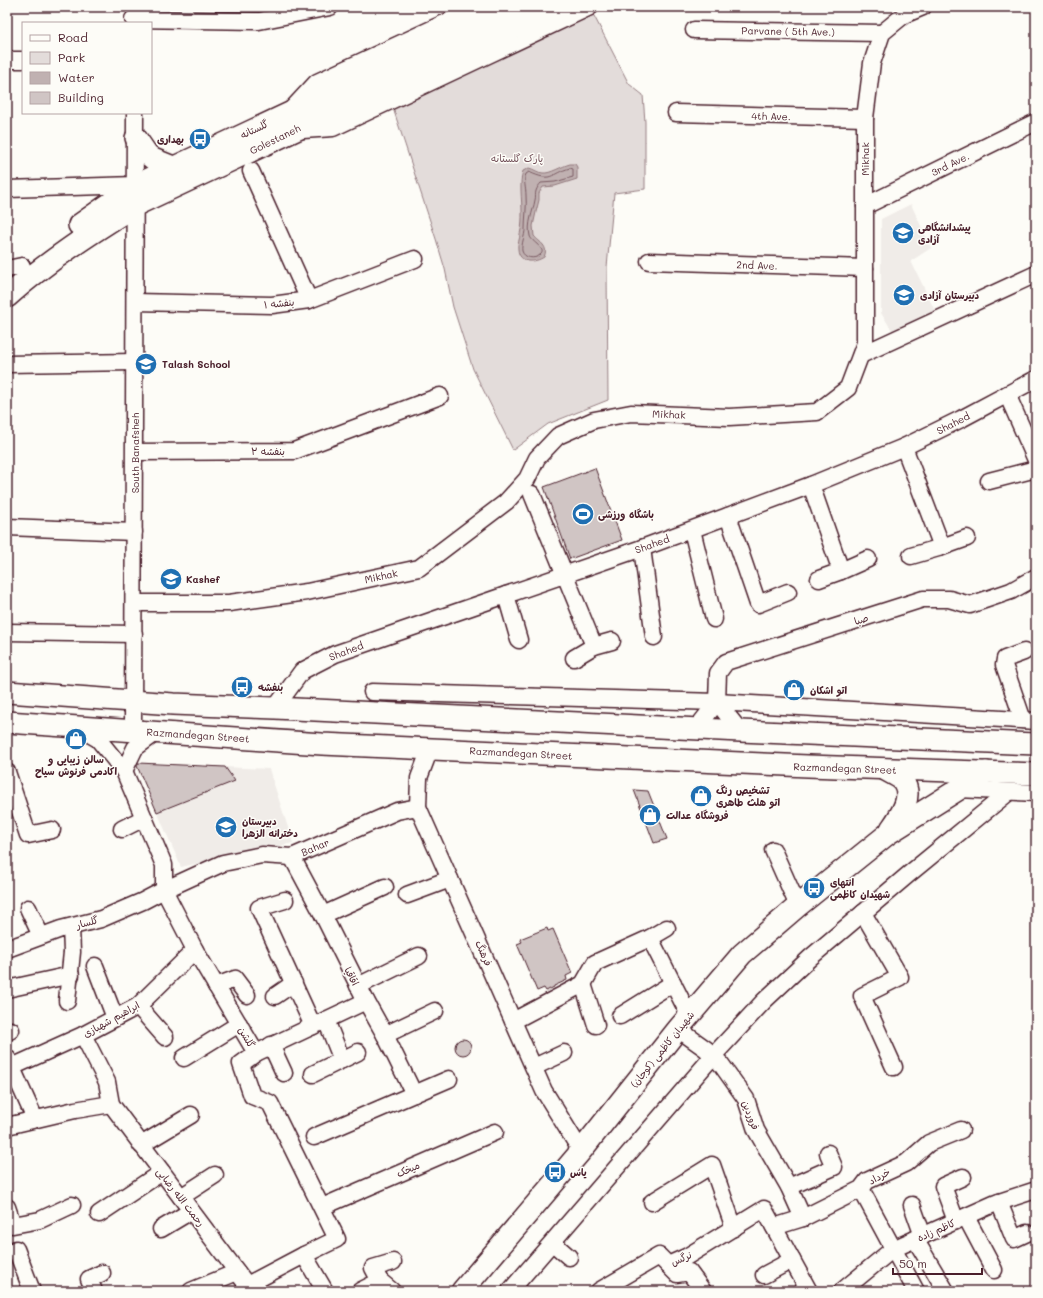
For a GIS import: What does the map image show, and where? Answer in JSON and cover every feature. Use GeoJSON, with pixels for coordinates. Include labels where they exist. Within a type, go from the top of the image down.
{"type":"FeatureCollection","features":[{"type":"Feature","properties":{"kind":"main road","name":"گلستانه"},"geometry":{"type":"LineString","coordinates":[[12,271],[136,195],[173,167],[290,122],[516,7]]}},
{"type":"Feature","properties":{"kind":"main road","name":"Golestaneh"},"geometry":{"type":"LineString","coordinates":[[7,297],[26,279],[88,236],[136,195],[290,122],[558,7]]}},
{"type":"Feature","properties":{"kind":"main road"},"geometry":{"type":"LineString","coordinates":[[136,138],[152,159],[173,167]]}},
{"type":"Feature","properties":{"kind":"main road"},"geometry":{"type":"LineString","coordinates":[[7,692],[133,701],[1036,744]]}},
{"type":"Feature","properties":{"kind":"main road","name":"Razmandegan Street"},"geometry":{"type":"LineString","coordinates":[[7,722],[315,743],[430,749],[656,760],[1036,774]]}},
{"type":"Feature","properties":{"kind":"main road"},"geometry":{"type":"LineString","coordinates":[[596,757],[604,751],[610,743],[610,728],[602,724]]}},
{"type":"Feature","properties":{"kind":"main road"},"geometry":{"type":"LineString","coordinates":[[656,760],[641,752],[638,747],[638,742],[646,733],[662,727]]}},
{"type":"Feature","properties":{"kind":"main road"},"geometry":{"type":"LineString","coordinates":[[884,769],[902,780],[908,792],[904,810],[889,832]]}},
{"type":"Feature","properties":{"kind":"main road"},"geometry":{"type":"LineString","coordinates":[[889,832],[986,772]]}},
{"type":"Feature","properties":{"kind":"main road","name":"شهیدان کاظمی (کوجان)"},"geometry":{"type":"LineString","coordinates":[[467,1289],[684,1022],[742,954],[889,832]]}},
{"type":"Feature","properties":{"kind":"street"},"geometry":{"type":"LineString","coordinates":[[133,16],[259,21],[330,7]]}},
{"type":"Feature","properties":{"kind":"street"},"geometry":{"type":"LineString","coordinates":[[472,9],[317,82],[290,122],[333,128],[590,7]]}},
{"type":"Feature","properties":{"kind":"street"},"geometry":{"type":"LineString","coordinates":[[882,33],[904,15],[923,7]]}},
{"type":"Feature","properties":{"kind":"street","name":"Parvane ( 5th Ave.)"},"geometry":{"type":"LineString","coordinates":[[694,30],[882,33]]}},
{"type":"Feature","properties":{"kind":"street","name":"Mikhak"},"geometry":{"type":"LineString","coordinates":[[134,604],[229,603],[307,592],[419,568],[506,502],[527,479],[536,458],[558,436],[594,420],[631,413],[730,417],[817,412],[848,388],[865,343],[865,118],[872,63],[882,33]]}},
{"type":"Feature","properties":{"kind":"street"},"geometry":{"type":"LineString","coordinates":[[7,60],[22,60]]}},
{"type":"Feature","properties":{"kind":"street","name":"South Banafsheh"},"geometry":{"type":"LineString","coordinates":[[133,731],[136,195],[135,114]]}},
{"type":"Feature","properties":{"kind":"street","name":"4th Ave."},"geometry":{"type":"LineString","coordinates":[[676,114],[865,118]]}},
{"type":"Feature","properties":{"kind":"street","name":"3rd Ave."},"geometry":{"type":"LineString","coordinates":[[865,206],[1036,122]]}},
{"type":"Feature","properties":{"kind":"street"},"geometry":{"type":"LineString","coordinates":[[250,171],[308,300]]}},
{"type":"Feature","properties":{"kind":"street"},"geometry":{"type":"LineString","coordinates":[[7,189],[136,195]]}},
{"type":"Feature","properties":{"kind":"street","name":"بنفشه ۱"},"geometry":{"type":"LineString","coordinates":[[135,302],[272,306],[308,300],[414,259]]}},
{"type":"Feature","properties":{"kind":"street","name":"2nd Ave."},"geometry":{"type":"LineString","coordinates":[[650,261],[865,268]]}},
{"type":"Feature","properties":{"kind":"street"},"geometry":{"type":"LineString","coordinates":[[861,354],[1036,274]]}},
{"type":"Feature","properties":{"kind":"street"},"geometry":{"type":"LineString","coordinates":[[7,364],[135,362]]}},
{"type":"Feature","properties":{"kind":"street","name":"Shahed"},"geometry":{"type":"LineString","coordinates":[[275,708],[302,671],[335,654],[642,548],[811,485],[904,447],[961,419],[1036,378]]}},
{"type":"Feature","properties":{"kind":"street"},"geometry":{"type":"LineString","coordinates":[[1007,394],[1036,460]]}},
{"type":"Feature","properties":{"kind":"street","name":"بنفشه ۲"},"geometry":{"type":"LineString","coordinates":[[134,452],[294,451],[440,396]]}},
{"type":"Feature","properties":{"kind":"street"},"geometry":{"type":"LineString","coordinates":[[904,447],[942,547]]}},
{"type":"Feature","properties":{"kind":"street"},"geometry":{"type":"LineString","coordinates":[[989,482],[1036,469]]}},
{"type":"Feature","properties":{"kind":"street"},"geometry":{"type":"LineString","coordinates":[[811,485],[842,571]]}},
{"type":"Feature","properties":{"kind":"street"},"geometry":{"type":"LineString","coordinates":[[532,494],[594,646]]}},
{"type":"Feature","properties":{"kind":"street"},"geometry":{"type":"LineString","coordinates":[[728,516],[758,604],[788,592]]}},
{"type":"Feature","properties":{"kind":"street"},"geometry":{"type":"LineString","coordinates":[[7,527],[134,532]]}},
{"type":"Feature","properties":{"kind":"street"},"geometry":{"type":"LineString","coordinates":[[692,530],[714,619]]}},
{"type":"Feature","properties":{"kind":"street"},"geometry":{"type":"LineString","coordinates":[[911,556],[967,538]]}},
{"type":"Feature","properties":{"kind":"street"},"geometry":{"type":"LineString","coordinates":[[642,548],[654,637]]}},
{"type":"Feature","properties":{"kind":"street"},"geometry":{"type":"LineString","coordinates":[[819,579],[842,571],[868,559]]}},
{"type":"Feature","properties":{"kind":"street","name":"صبا"},"geometry":{"type":"LineString","coordinates":[[717,702],[718,673],[726,662],[923,599],[949,599],[970,605],[1012,591],[1036,577]]}},
{"type":"Feature","properties":{"kind":"street"},"geometry":{"type":"LineString","coordinates":[[506,595],[519,640]]}},
{"type":"Feature","properties":{"kind":"street"},"geometry":{"type":"LineString","coordinates":[[7,632],[134,634]]}},
{"type":"Feature","properties":{"kind":"street"},"geometry":{"type":"LineString","coordinates":[[574,658],[594,646],[612,641]]}},
{"type":"Feature","properties":{"kind":"street"},"geometry":{"type":"LineString","coordinates":[[372,692],[717,702],[1029,720],[1004,665],[1005,660],[1024,652]]}},
{"type":"Feature","properties":{"kind":"street"},"geometry":{"type":"LineString","coordinates":[[696,729],[717,702]]}},
{"type":"Feature","properties":{"kind":"street"},"geometry":{"type":"LineString","coordinates":[[717,702],[740,731]]}},
{"type":"Feature","properties":{"kind":"street","name":"گلشن"},"geometry":{"type":"LineString","coordinates":[[76,727],[98,739],[124,771],[164,865],[164,890],[195,950],[256,1053],[241,1064],[252,1096],[270,1103],[337,1239],[304,1255]]}},
{"type":"Feature","properties":{"kind":"street"},"geometry":{"type":"LineString","coordinates":[[124,771],[135,748],[156,732]]}},
{"type":"Feature","properties":{"kind":"street","name":"فرهنگ"},"geometry":{"type":"LineString","coordinates":[[430,749],[419,778],[418,807],[544,1090],[580,1151]]}},
{"type":"Feature","properties":{"kind":"street"},"geometry":{"type":"LineString","coordinates":[[8,775],[28,835],[52,830]]}},
{"type":"Feature","properties":{"kind":"street"},"geometry":{"type":"LineString","coordinates":[[960,789],[1036,793]]}},
{"type":"Feature","properties":{"kind":"street"},"geometry":{"type":"LineString","coordinates":[[510,1291],[713,1056],[764,1001],[863,913],[1010,792]]}},
{"type":"Feature","properties":{"kind":"street","name":"Bahar"},"geometry":{"type":"LineString","coordinates":[[164,890],[223,863],[262,855],[292,857],[397,811],[418,807]]}},
{"type":"Feature","properties":{"kind":"street"},"geometry":{"type":"LineString","coordinates":[[122,829],[144,818]]}},
{"type":"Feature","properties":{"kind":"street"},"geometry":{"type":"LineString","coordinates":[[774,850],[798,906]]}},
{"type":"Feature","properties":{"kind":"street","name":"اقاقیا"},"geometry":{"type":"LineString","coordinates":[[292,857],[358,986],[385,1035],[414,1094]]}},
{"type":"Feature","properties":{"kind":"street"},"geometry":{"type":"LineString","coordinates":[[407,895],[450,879]]}},
{"type":"Feature","properties":{"kind":"street"},"geometry":{"type":"LineString","coordinates":[[323,915],[385,887]]}},
{"type":"Feature","properties":{"kind":"street","name":"گلسار"},"geometry":{"type":"LineString","coordinates":[[7,949],[71,926],[101,919],[143,901],[164,890]]}},
{"type":"Feature","properties":{"kind":"street"},"geometry":{"type":"LineString","coordinates":[[285,900],[259,908],[294,984],[342,1060]]}},
{"type":"Feature","properties":{"kind":"street"},"geometry":{"type":"LineString","coordinates":[[28,908],[41,936]]}},
{"type":"Feature","properties":{"kind":"street"},"geometry":{"type":"LineString","coordinates":[[863,913],[900,977],[862,996],[894,1067]]}},
{"type":"Feature","properties":{"kind":"street"},"geometry":{"type":"LineString","coordinates":[[67,1001],[71,975],[71,926]]}},
{"type":"Feature","properties":{"kind":"street"},"geometry":{"type":"LineString","coordinates":[[513,1021],[582,984],[595,963],[650,938],[667,928]]}},
{"type":"Feature","properties":{"kind":"street"},"geometry":{"type":"LineString","coordinates":[[650,938],[673,983],[684,1022]]}},
{"type":"Feature","properties":{"kind":"street","name":"ابراهیم شهبازی"},"geometry":{"type":"LineString","coordinates":[[10,1063],[83,1035],[138,1006],[195,950]]}},
{"type":"Feature","properties":{"kind":"street"},"geometry":{"type":"LineString","coordinates":[[358,986],[419,956]]}},
{"type":"Feature","properties":{"kind":"street"},"geometry":{"type":"LineString","coordinates":[[95,966],[115,1018]]}},
{"type":"Feature","properties":{"kind":"street"},"geometry":{"type":"LineString","coordinates":[[7,989],[71,975]]}},
{"type":"Feature","properties":{"kind":"street"},"geometry":{"type":"LineString","coordinates":[[216,986],[235,979],[246,995]]}},
{"type":"Feature","properties":{"kind":"street"},"geometry":{"type":"LineString","coordinates":[[620,1016],[673,983]]}},
{"type":"Feature","properties":{"kind":"street"},"geometry":{"type":"LineString","coordinates":[[274,996],[294,984]]}},
{"type":"Feature","properties":{"kind":"street"},"geometry":{"type":"LineString","coordinates":[[582,984],[596,1025]]}},
{"type":"Feature","properties":{"kind":"street"},"geometry":{"type":"LineString","coordinates":[[256,1053],[270,1045],[366,1001]]}},
{"type":"Feature","properties":{"kind":"street"},"geometry":{"type":"LineString","coordinates":[[138,1006],[165,1037]]}},
{"type":"Feature","properties":{"kind":"street"},"geometry":{"type":"LineString","coordinates":[[385,1035],[435,1010]]}},
{"type":"Feature","properties":{"kind":"street","name":"فروردین"},"geometry":{"type":"LineString","coordinates":[[684,1022],[706,1049],[721,1064],[746,1099],[756,1130],[789,1187],[803,1218]]}},
{"type":"Feature","properties":{"kind":"street"},"geometry":{"type":"LineString","coordinates":[[184,1058],[239,1024]]}},
{"type":"Feature","properties":{"kind":"street","name":"رحمت الله رضایی"},"geometry":{"type":"LineString","coordinates":[[83,1035],[107,1082],[111,1104],[248,1288]]}},
{"type":"Feature","properties":{"kind":"street"},"geometry":{"type":"LineString","coordinates":[[270,1045],[284,1073]]}},
{"type":"Feature","properties":{"kind":"street"},"geometry":{"type":"LineString","coordinates":[[313,1074],[358,1052]]}},
{"type":"Feature","properties":{"kind":"street"},"geometry":{"type":"LineString","coordinates":[[534,1068],[564,1053]]}},
{"type":"Feature","properties":{"kind":"street"},"geometry":{"type":"LineString","coordinates":[[10,1063],[35,1119]]}},
{"type":"Feature","properties":{"kind":"street"},"geometry":{"type":"LineString","coordinates":[[314,1137],[449,1079]]}},
{"type":"Feature","properties":{"kind":"street"},"geometry":{"type":"LineString","coordinates":[[7,1126],[111,1104]]}},
{"type":"Feature","properties":{"kind":"street"},"geometry":{"type":"LineString","coordinates":[[141,1145],[190,1115]]}},
{"type":"Feature","properties":{"kind":"street","name":"خرداد"},"geometry":{"type":"LineString","coordinates":[[774,1227],[803,1218],[861,1190],[867,1181],[906,1163],[929,1143],[961,1130]]}},
{"type":"Feature","properties":{"kind":"street","name":"میخک"},"geometry":{"type":"LineString","coordinates":[[322,1207],[495,1132]]}},
{"type":"Feature","properties":{"kind":"street"},"geometry":{"type":"LineString","coordinates":[[789,1187],[834,1167],[828,1153]]}},
{"type":"Feature","properties":{"kind":"street"},"geometry":{"type":"LineString","coordinates":[[652,1202],[712,1165],[734,1228]]}},
{"type":"Feature","properties":{"kind":"street"},"geometry":{"type":"LineString","coordinates":[[99,1214],[162,1172]]}},
{"type":"Feature","properties":{"kind":"street"},"geometry":{"type":"LineString","coordinates":[[181,1197],[215,1175]]}},
{"type":"Feature","properties":{"kind":"street"},"geometry":{"type":"LineString","coordinates":[[964,1177],[943,1186],[961,1219],[994,1270]]}},
{"type":"Feature","properties":{"kind":"street"},"geometry":{"type":"LineString","coordinates":[[861,1190],[916,1291]]}},
{"type":"Feature","properties":{"kind":"street","name":"کاظم زاده"},"geometry":{"type":"LineString","coordinates":[[842,1291],[893,1249],[998,1203],[1036,1190]]}},
{"type":"Feature","properties":{"kind":"street"},"geometry":{"type":"LineString","coordinates":[[998,1203],[1014,1239],[1027,1233]]}},
{"type":"Feature","properties":{"kind":"street"},"geometry":{"type":"LineString","coordinates":[[7,1207],[13,1225],[40,1220],[72,1205]]}},
{"type":"Feature","properties":{"kind":"street"},"geometry":{"type":"LineString","coordinates":[[912,1205],[919,1238],[946,1291]]}},
{"type":"Feature","properties":{"kind":"street","name":"نرگس"},"geometry":{"type":"LineString","coordinates":[[599,1291],[660,1256],[668,1265],[686,1257],[764,1209],[774,1227]]}},
{"type":"Feature","properties":{"kind":"street"},"geometry":{"type":"LineString","coordinates":[[161,1229],[191,1211]]}},
{"type":"Feature","properties":{"kind":"street"},"geometry":{"type":"LineString","coordinates":[[774,1227],[809,1291]]}},
{"type":"Feature","properties":{"kind":"street"},"geometry":{"type":"LineString","coordinates":[[553,1243],[569,1257]]}},
{"type":"Feature","properties":{"kind":"street"},"geometry":{"type":"LineString","coordinates":[[16,1249],[32,1291]]}},
{"type":"Feature","properties":{"kind":"street"},"geometry":{"type":"LineString","coordinates":[[248,1288],[304,1255],[325,1291]]}},
{"type":"Feature","properties":{"kind":"street"},"geometry":{"type":"LineString","coordinates":[[764,1275],[792,1260]]}},
{"type":"Feature","properties":{"kind":"street"},"geometry":{"type":"LineString","coordinates":[[392,1291],[380,1280],[373,1268],[393,1262]]}},
{"type":"Feature","properties":{"kind":"street"},"geometry":{"type":"LineString","coordinates":[[668,1265],[677,1274],[686,1272],[691,1273],[703,1291]]}},
{"type":"Feature","properties":{"kind":"street"},"geometry":{"type":"LineString","coordinates":[[191,1291],[237,1272]]}},
{"type":"Feature","properties":{"kind":"street"},"geometry":{"type":"LineString","coordinates":[[94,1291],[89,1279],[102,1273]]}},
{"type":"Feature","properties":{"kind":"street"},"geometry":{"type":"LineString","coordinates":[[360,1291],[380,1280]]}},
{"type":"Feature","properties":{"kind":"shaded area"},"geometry":{"type":"Polygon","coordinates":[[[911,204],[931,248],[911,261],[936,313],[893,332],[881,313],[881,219],[911,204]]]}},
{"type":"Feature","properties":{"kind":"shaded area","name":"دبيرستان دخترانه الزهرا"},"geometry":{"type":"Polygon","coordinates":[[[136,763],[269,769],[293,843],[181,867],[136,763]]]}},
{"type":"Feature","properties":{"kind":"green space","name":"پارک گلستانه"},"geometry":{"type":"Polygon","coordinates":[[[591,10],[629,84],[643,95],[645,122],[645,189],[614,193],[607,267],[608,400],[548,424],[513,450],[473,369],[453,307],[445,269],[436,239],[392,105],[591,10]]]}},
{"type":"Feature","properties":{"kind":"water"},"geometry":{"type":"Polygon","coordinates":[[[570,164],[575,164],[577,167],[577,179],[555,186],[543,187],[539,193],[539,200],[533,226],[534,236],[545,247],[544,257],[532,261],[524,260],[519,254],[518,247],[522,223],[521,186],[523,171],[529,168],[546,173],[570,164]]]}},
{"type":"Feature","properties":{"kind":"building","name":"باشگاه ورزشی"},"geometry":{"type":"Polygon","coordinates":[[[595,468],[622,540],[570,559],[544,487],[595,468]]]}},
{"type":"Feature","properties":{"kind":"building"},"geometry":{"type":"Polygon","coordinates":[[[138,763],[225,767],[235,781],[157,812],[137,766],[138,763]]]}},
{"type":"Feature","properties":{"kind":"building","name":"فروشگاه عدالت"},"geometry":{"type":"Polygon","coordinates":[[[634,790],[648,791],[667,839],[654,843],[634,790]]]}},
{"type":"Feature","properties":{"kind":"building"},"geometry":{"type":"Polygon","coordinates":[[[547,928],[548,931],[553,929],[572,973],[566,976],[567,980],[554,987],[546,991],[544,988],[537,991],[517,944],[522,942],[520,939],[547,928]]]}},
{"type":"Feature","properties":{"kind":"building"},"geometry":{"type":"Polygon","coordinates":[[[460,1039],[466,1039],[471,1044],[469,1053],[466,1055],[460,1055],[455,1050],[455,1044],[460,1039]]]}},
{"type":"Feature","properties":{"kind":"place","name":"بهداری"},"geometry":{"type":"Point","coordinates":[200,139]}},
{"type":"Feature","properties":{"kind":"place","name":"پیشدانشگاهی آزادی"},"geometry":{"type":"Point","coordinates":[903,233]}},
{"type":"Feature","properties":{"kind":"place","name":"دبیرستان آزادی"},"geometry":{"type":"Point","coordinates":[904,295]}},
{"type":"Feature","properties":{"kind":"place","name":"Talash School"},"geometry":{"type":"Point","coordinates":[146,364]}},
{"type":"Feature","properties":{"kind":"place","name":"باشگاه ورزشی"},"geometry":{"type":"Point","coordinates":[583,514]}},
{"type":"Feature","properties":{"kind":"place","name":"Kashef"},"geometry":{"type":"Point","coordinates":[171,579]}},
{"type":"Feature","properties":{"kind":"place","name":"بنفشه"},"geometry":{"type":"Point","coordinates":[242,687]}},
{"type":"Feature","properties":{"kind":"place","name":"اتو اشکان"},"geometry":{"type":"Point","coordinates":[794,690]}},
{"type":"Feature","properties":{"kind":"place","name":"سالن زیبایی و اکادمی فرنوش سیاح"},"geometry":{"type":"Point","coordinates":[76,739]}},
{"type":"Feature","properties":{"kind":"place","name":"تشخیص رنگ اتو هلث طاهری"},"geometry":{"type":"Point","coordinates":[701,796]}},
{"type":"Feature","properties":{"kind":"place","name":"فروشگاه عدالت"},"geometry":{"type":"Point","coordinates":[650,815]}},
{"type":"Feature","properties":{"kind":"place","name":"دبيرستان دخترانه الزهرا"},"geometry":{"type":"Point","coordinates":[226,827]}},
{"type":"Feature","properties":{"kind":"place","name":"انتهای شهیدان کاظمی"},"geometry":{"type":"Point","coordinates":[814,888]}},
{"type":"Feature","properties":{"kind":"place","name":"یاس"},"geometry":{"type":"Point","coordinates":[555,1172]}}]}
